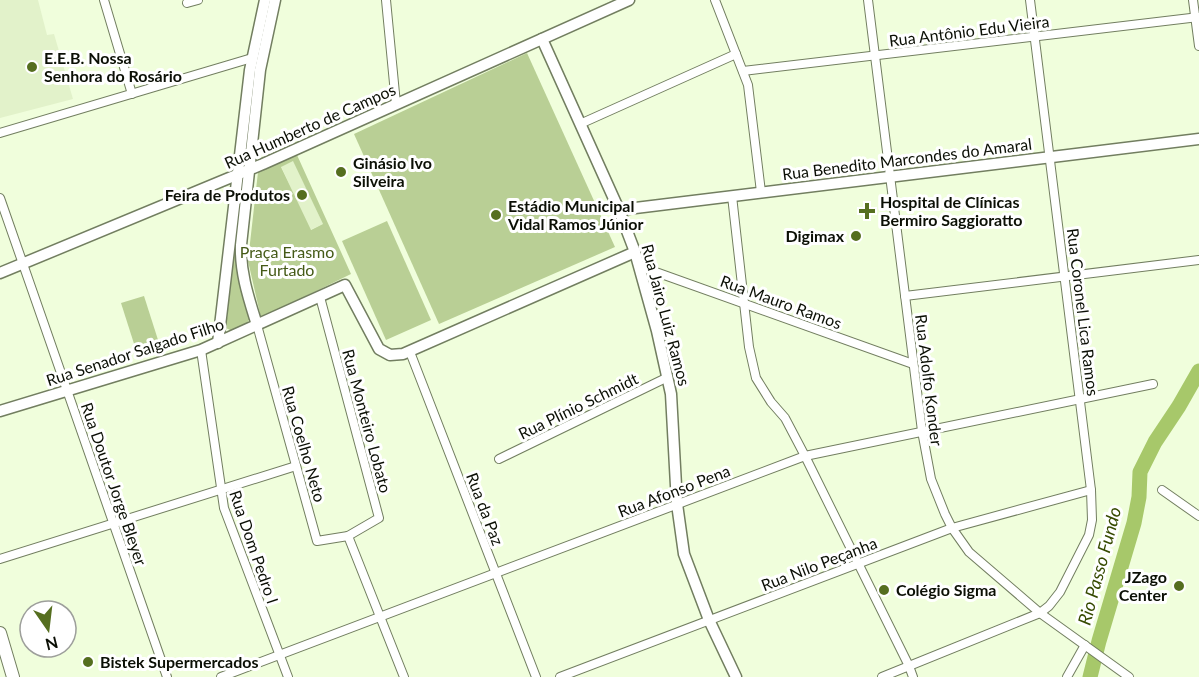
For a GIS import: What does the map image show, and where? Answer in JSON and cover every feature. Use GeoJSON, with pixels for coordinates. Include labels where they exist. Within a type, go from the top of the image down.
{"type":"FeatureCollection","features":[{"type":"Feature","properties":{"kind":"main road"},"geometry":{"type":"LineString","coordinates":[[0,633],[13,677]]}},
{"type":"Feature","properties":{"kind":"street"},"geometry":{"type":"LineString","coordinates":[[104,0],[132,94]]}},
{"type":"Feature","properties":{"kind":"street"},"geometry":{"type":"LineString","coordinates":[[187,3],[198,0]]}},
{"type":"Feature","properties":{"kind":"street"},"geometry":{"type":"LineString","coordinates":[[218,343],[252,58],[265,0]]}},
{"type":"Feature","properties":{"kind":"street"},"geometry":{"type":"LineString","coordinates":[[257,326],[241,263],[261,60],[275,0]]}},
{"type":"Feature","properties":{"kind":"street"},"geometry":{"type":"LineString","coordinates":[[386,0],[396,104]]}},
{"type":"Feature","properties":{"kind":"street","name":"Rua Humberto de Campos"},"geometry":{"type":"LineString","coordinates":[[0,273],[238,175],[629,0]]}},
{"type":"Feature","properties":{"kind":"street"},"geometry":{"type":"LineString","coordinates":[[715,0],[743,71],[750,97],[761,192]]}},
{"type":"Feature","properties":{"kind":"street","name":"Rua Adolfo Konder"},"geometry":{"type":"LineString","coordinates":[[868,0],[922,432],[932,478],[952,528],[969,552],[1040,614],[1129,677]]}},
{"type":"Feature","properties":{"kind":"street","name":"Rua Coronel Lica Ramos"},"geometry":{"type":"LineString","coordinates":[[1029,0],[1080,399],[1091,490],[1092,520],[1084,548],[1060,592],[1040,614]]}},
{"type":"Feature","properties":{"kind":"street"},"geometry":{"type":"LineString","coordinates":[[1193,0],[1199,46]]}},
{"type":"Feature","properties":{"kind":"street","name":"Rua Antônio Edu Vieira"},"geometry":{"type":"LineString","coordinates":[[743,71],[1197,17]]}},
{"type":"Feature","properties":{"kind":"street","name":"Rua Jairo Luiz Ramos"},"geometry":{"type":"LineString","coordinates":[[542,39],[619,210],[635,252],[668,376],[674,418],[677,504],[684,554],[709,620],[736,677]]}},
{"type":"Feature","properties":{"kind":"street"},"geometry":{"type":"LineString","coordinates":[[580,124],[736,54]]}},
{"type":"Feature","properties":{"kind":"street"},"geometry":{"type":"LineString","coordinates":[[0,133],[252,58]]}},
{"type":"Feature","properties":{"kind":"street","name":"Rua Benedito Marcondes do Amaral"},"geometry":{"type":"LineString","coordinates":[[619,210],[1199,139]]}},
{"type":"Feature","properties":{"kind":"street"},"geometry":{"type":"LineString","coordinates":[[732,196],[748,347],[756,378],[789,424],[860,563],[913,677]]}},
{"type":"Feature","properties":{"kind":"street","name":"Rua Doutor Jorge Bleyer"},"geometry":{"type":"LineString","coordinates":[[0,198],[167,677]]}},
{"type":"Feature","properties":{"kind":"street"},"geometry":{"type":"LineString","coordinates":[[410,352],[635,252]]}},
{"type":"Feature","properties":{"kind":"street"},"geometry":{"type":"LineString","coordinates":[[905,296],[1199,260]]}},
{"type":"Feature","properties":{"kind":"street","name":"Rua Mauro Ramos"},"geometry":{"type":"LineString","coordinates":[[639,266],[913,364]]}},
{"type":"Feature","properties":{"kind":"street","name":"Rua Senador Salgado Filho"},"geometry":{"type":"LineString","coordinates":[[0,411],[201,350],[345,285],[379,349],[390,356],[410,352]]}},
{"type":"Feature","properties":{"kind":"street","name":"Rua Monteiro Lobato"},"geometry":{"type":"LineString","coordinates":[[320,297],[379,518],[348,536]]}},
{"type":"Feature","properties":{"kind":"street","name":"Rua Coelho Neto"},"geometry":{"type":"LineString","coordinates":[[257,326],[317,541],[348,536]]}},
{"type":"Feature","properties":{"kind":"street","name":"Rua Dom Pedro I"},"geometry":{"type":"LineString","coordinates":[[201,350],[220,490],[228,523],[288,677]]}},
{"type":"Feature","properties":{"kind":"street","name":"Rua da Paz"},"geometry":{"type":"LineString","coordinates":[[410,352],[536,677]]}},
{"type":"Feature","properties":{"kind":"street","name":"Rua Plínio Schmidt"},"geometry":{"type":"LineString","coordinates":[[499,459],[668,376]]}},
{"type":"Feature","properties":{"kind":"street","name":"Rua Afonso Pena"},"geometry":{"type":"LineString","coordinates":[[220,677],[805,456],[1153,384]]}},
{"type":"Feature","properties":{"kind":"street"},"geometry":{"type":"LineString","coordinates":[[0,559],[296,466]]}},
{"type":"Feature","properties":{"kind":"street","name":"Rua Nilo Peçanha"},"geometry":{"type":"LineString","coordinates":[[560,677],[952,528],[1091,490]]}},
{"type":"Feature","properties":{"kind":"street"},"geometry":{"type":"LineString","coordinates":[[1162,490],[1199,516]]}},
{"type":"Feature","properties":{"kind":"street"},"geometry":{"type":"LineString","coordinates":[[348,536],[404,677]]}},
{"type":"Feature","properties":{"kind":"street"},"geometry":{"type":"LineString","coordinates":[[882,677],[1040,614]]}},
{"type":"Feature","properties":{"kind":"street"},"geometry":{"type":"LineString","coordinates":[[1067,677],[1085,645]]}},
{"type":"Feature","properties":{"kind":"shaded area","name":"E.E.B. Nossa Senhora do Rosário"},"geometry":{"type":"Polygon","coordinates":[[[0,0],[38,0],[47,35],[54,34],[73,99],[0,118],[0,0]]]}},
{"type":"Feature","properties":{"kind":"shaded area","name":"Feira de Produtos"},"geometry":{"type":"Polygon","coordinates":[[[293,160],[323,224],[310,230],[281,166],[293,160]]]}},
{"type":"Feature","properties":{"kind":"green space","name":"Estádio Municipal Vidal Ramos Júnior"},"geometry":{"type":"Polygon","coordinates":[[[527,53],[615,247],[439,324],[354,134],[527,53]]]}},
{"type":"Feature","properties":{"kind":"green space","name":"Praça Erasmo Furtado"},"geometry":{"type":"Polygon","coordinates":[[[297,155],[351,274],[261,318],[248,261],[258,172],[297,155]],[[293,161],[281,167],[311,230],[323,224],[293,161]]]}},
{"type":"Feature","properties":{"kind":"green space"},"geometry":{"type":"Polygon","coordinates":[[[242,177],[246,178],[236,266],[250,318],[247,323],[232,331],[226,328],[242,177]]]}},
{"type":"Feature","properties":{"kind":"green space"},"geometry":{"type":"Polygon","coordinates":[[[387,221],[431,320],[386,340],[342,241],[387,221]]]}},
{"type":"Feature","properties":{"kind":"green space"},"geometry":{"type":"Polygon","coordinates":[[[144,296],[159,343],[136,350],[121,303],[144,296]]]}},
{"type":"Feature","properties":{"kind":"waterway","name":"Rio Passo Fundo"},"geometry":{"type":"LineString","coordinates":[[1090,677],[1134,523],[1139,497],[1140,472],[1155,442],[1199,371]]}},
{"type":"Feature","properties":{"kind":"place","name":"E.E.B. Nossa Senhora do Rosário"},"geometry":{"type":"Point","coordinates":[32,67]}},
{"type":"Feature","properties":{"kind":"place","name":"Ginásio Ivo Silveira"},"geometry":{"type":"Point","coordinates":[341,172]}},
{"type":"Feature","properties":{"kind":"place","name":"Feira de Produtos"},"geometry":{"type":"Point","coordinates":[302,195]}},
{"type":"Feature","properties":{"kind":"place","name":"Hospital de Clínicas Bermiro Saggioratto"},"geometry":{"type":"Point","coordinates":[867,211]}},
{"type":"Feature","properties":{"kind":"place","name":"Estádio Municipal Vidal Ramos Júnior"},"geometry":{"type":"Point","coordinates":[496,215]}},
{"type":"Feature","properties":{"kind":"place","name":"Digimax"},"geometry":{"type":"Point","coordinates":[856,236]}},
{"type":"Feature","properties":{"kind":"place","name":"JZago Center"},"geometry":{"type":"Point","coordinates":[1179,586]}},
{"type":"Feature","properties":{"kind":"place","name":"Colégio Sigma"},"geometry":{"type":"Point","coordinates":[884,590]}},
{"type":"Feature","properties":{"kind":"place","name":"Bistek Supermercados"},"geometry":{"type":"Point","coordinates":[88,662]}}]}
